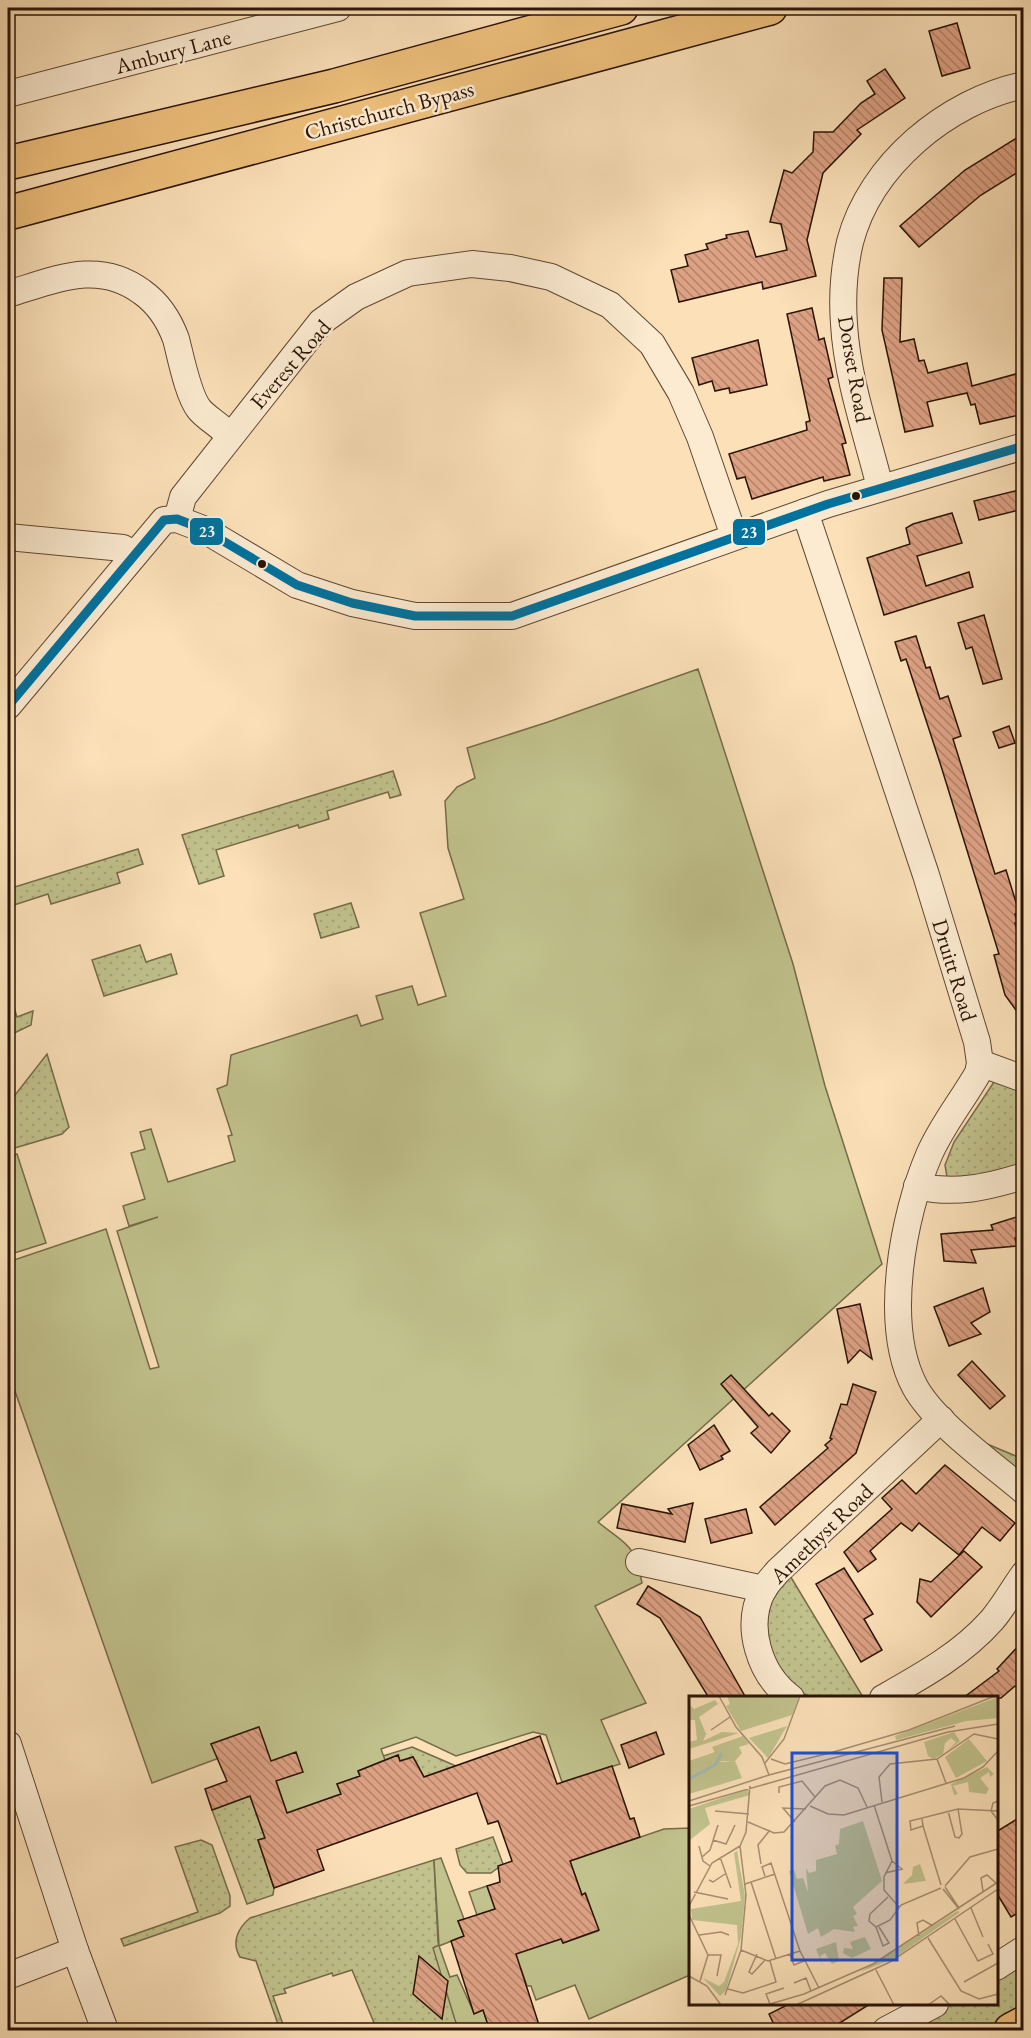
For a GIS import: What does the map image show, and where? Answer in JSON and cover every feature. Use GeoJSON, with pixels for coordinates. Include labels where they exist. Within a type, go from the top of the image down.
{"type":"FeatureCollection","features":[{"type":"Feature","properties":{"kind":"main road","name":"Christchurch Bypass"},"geometry":{"type":"LineString","coordinates":[[8,163],[334,86],[621,8]]}},
{"type":"Feature","properties":{"kind":"main road","name":"Christchurch Bypass"},"geometry":{"type":"LineString","coordinates":[[8,213],[770,8]]}},
{"type":"Feature","properties":{"kind":"main road"},"geometry":{"type":"LineString","coordinates":[[1011,2031],[1023,2023]]}},
{"type":"Feature","properties":{"kind":"street","name":"Ambury Lane"},"geometry":{"type":"LineString","coordinates":[[8,94],[338,8]]}},
{"type":"Feature","properties":{"kind":"street","name":"Dorset Road"},"geometry":{"type":"LineString","coordinates":[[880,487],[853,376],[844,324],[845,268],[851,240],[863,209],[894,160],[926,130],[968,105],[1006,89],[1023,85]]}},
{"type":"Feature","properties":{"kind":"street","name":"Everest Road"},"geometry":{"type":"LineString","coordinates":[[177,519],[183,497],[321,322],[356,297],[408,273],[472,264],[510,268],[551,277],[610,304],[652,344],[681,393],[697,428],[734,536]]}},
{"type":"Feature","properties":{"kind":"street"},"geometry":{"type":"LineString","coordinates":[[8,294],[83,274],[101,273],[126,280],[154,301],[161,310],[172,328],[199,409],[222,426],[229,436]]}},
{"type":"Feature","properties":{"kind":"street"},"geometry":{"type":"LineString","coordinates":[[8,706],[17,675],[133,556],[164,520],[177,519],[203,529],[297,585],[352,603],[426,616],[512,616],[734,536],[880,487],[1023,446]]}},
{"type":"Feature","properties":{"kind":"street","name":"Druitt Road"},"geometry":{"type":"LineString","coordinates":[[805,513],[926,875],[977,1042],[980,1063]]}},
{"type":"Feature","properties":{"kind":"street"},"geometry":{"type":"LineString","coordinates":[[8,537],[123,548],[133,556]]}},
{"type":"Feature","properties":{"kind":"street"},"geometry":{"type":"LineString","coordinates":[[1023,1079],[980,1063],[970,1086],[943,1127],[917,1186],[901,1252],[898,1309],[903,1354],[915,1386],[941,1419],[1023,1491]]}},
{"type":"Feature","properties":{"kind":"street"},"geometry":{"type":"LineString","coordinates":[[917,1186],[937,1191],[972,1190],[1023,1176]]}},
{"type":"Feature","properties":{"kind":"street","name":"Amethyst Road"},"geometry":{"type":"LineString","coordinates":[[789,1696],[771,1676],[759,1654],[754,1624],[764,1589],[795,1555],[941,1419]]}},
{"type":"Feature","properties":{"kind":"street"},"geometry":{"type":"LineString","coordinates":[[639,1562],[764,1589]]}},
{"type":"Feature","properties":{"kind":"street"},"geometry":{"type":"LineString","coordinates":[[886,1696],[937,1667],[966,1644],[992,1619],[1023,1574]]}},
{"type":"Feature","properties":{"kind":"street"},"geometry":{"type":"LineString","coordinates":[[8,1744],[75,1950],[105,2031]]}},
{"type":"Feature","properties":{"kind":"street"},"geometry":{"type":"LineString","coordinates":[[998,1966],[1023,1949]]}},
{"type":"Feature","properties":{"kind":"street"},"geometry":{"type":"LineString","coordinates":[[8,1976],[75,1950]]}},
{"type":"Feature","properties":{"kind":"street"},"geometry":{"type":"LineString","coordinates":[[886,2031],[933,2005]]}},
{"type":"Feature","properties":{"kind":"green space"},"geometry":{"type":"Polygon","coordinates":[[[698,669],[793,964],[825,1086],[882,1264],[598,1522],[623,1541],[633,1552],[642,1583],[595,1606],[646,1703],[601,1720],[620,1764],[562,1782],[546,1735],[533,1732],[456,1756],[416,1737],[381,1749],[385,1760],[358,1771],[360,1776],[337,1784],[341,1794],[287,1813],[258,1727],[211,1744],[219,1758],[152,1783],[8,1371],[8,1262],[106,1229],[150,1369],[159,1367],[117,1231],[158,1217],[129,1226],[123,1206],[145,1199],[131,1153],[145,1149],[140,1132],[151,1129],[168,1182],[235,1161],[228,1136],[232,1135],[217,1089],[227,1085],[231,1055],[357,1015],[361,1026],[383,1019],[376,996],[412,986],[418,1005],[446,996],[420,913],[464,899],[448,848],[445,801],[457,787],[475,778],[467,748],[698,669]]]}},
{"type":"Feature","properties":{"kind":"green space"},"geometry":{"type":"Polygon","coordinates":[[[393,771],[401,795],[390,798],[388,792],[327,811],[329,819],[299,828],[298,825],[216,850],[224,876],[199,884],[182,835],[393,771]]]}},
{"type":"Feature","properties":{"kind":"green space"},"geometry":{"type":"Polygon","coordinates":[[[138,849],[143,864],[117,873],[120,883],[51,904],[48,894],[8,907],[8,889],[138,849]]]}},
{"type":"Feature","properties":{"kind":"green space"},"geometry":{"type":"Polygon","coordinates":[[[351,903],[359,927],[321,938],[314,914],[351,903]]]}},
{"type":"Feature","properties":{"kind":"green space"},"geometry":{"type":"Polygon","coordinates":[[[140,945],[146,962],[171,954],[177,974],[104,996],[92,960],[140,945]]]}},
{"type":"Feature","properties":{"kind":"green space"},"geometry":{"type":"Polygon","coordinates":[[[8,988],[17,1017],[33,1011],[31,1025],[8,1036],[8,988]]]}},
{"type":"Feature","properties":{"kind":"green space"},"geometry":{"type":"Polygon","coordinates":[[[47,1054],[69,1127],[62,1134],[8,1150],[8,1104],[47,1054]]]}},
{"type":"Feature","properties":{"kind":"green space"},"geometry":{"type":"Polygon","coordinates":[[[996,1079],[1023,1091],[1023,1165],[971,1179],[947,1177],[945,1165],[954,1142],[996,1079]]]}},
{"type":"Feature","properties":{"kind":"green space"},"geometry":{"type":"Polygon","coordinates":[[[17,1154],[46,1243],[8,1255],[8,1157],[17,1154]]]}},
{"type":"Feature","properties":{"kind":"green space"},"geometry":{"type":"Polygon","coordinates":[[[987,1444],[1023,1459],[1023,1476],[987,1444]]]}},
{"type":"Feature","properties":{"kind":"green space"},"geometry":{"type":"Polygon","coordinates":[[[789,1574],[862,1696],[808,1696],[801,1692],[771,1660],[766,1643],[769,1602],[789,1574]]]}},
{"type":"Feature","properties":{"kind":"green space"},"geometry":{"type":"Polygon","coordinates":[[[412,1747],[456,1766],[424,1777],[413,1757],[400,1761],[398,1755],[385,1760],[383,1756],[412,1747]]]}},
{"type":"Feature","properties":{"kind":"green space"},"geometry":{"type":"Polygon","coordinates":[[[250,1796],[265,1838],[258,1840],[274,1888],[273,1895],[247,1904],[212,1810],[250,1796]]]}},
{"type":"Feature","properties":{"kind":"green space"},"geometry":{"type":"Polygon","coordinates":[[[689,1828],[689,1975],[589,2019],[575,1985],[536,2000],[531,1986],[527,1986],[521,1969],[505,1974],[515,1945],[555,1923],[563,1943],[598,1931],[586,1894],[582,1895],[570,1861],[664,1829],[689,1828]]]}},
{"type":"Feature","properties":{"kind":"green space"},"geometry":{"type":"Polygon","coordinates":[[[493,1837],[503,1864],[491,1873],[467,1873],[460,1865],[456,1849],[493,1837]]]}},
{"type":"Feature","properties":{"kind":"green space"},"geometry":{"type":"Polygon","coordinates":[[[201,1840],[212,1845],[230,1896],[230,1906],[220,1913],[124,1946],[121,1939],[198,1912],[175,1847],[201,1840]]]}},
{"type":"Feature","properties":{"kind":"green space"},"geometry":{"type":"Polygon","coordinates":[[[441,1858],[464,1919],[458,1921],[464,1936],[439,1946],[450,1977],[457,1975],[474,2013],[483,2010],[490,2030],[459,2030],[433,1948],[439,1945],[434,1860],[441,1858]]]}},
{"type":"Feature","properties":{"kind":"green space"},"geometry":{"type":"Polygon","coordinates":[[[434,1860],[438,1942],[459,2030],[377,2030],[352,1970],[333,1976],[332,1973],[284,1989],[286,1993],[273,1996],[285,2030],[280,2030],[256,1961],[240,1957],[237,1951],[237,1936],[246,1922],[250,1918],[434,1860]]]}},
{"type":"Feature","properties":{"kind":"green space"},"geometry":{"type":"Polygon","coordinates":[[[487,1886],[496,1909],[477,1915],[469,1892],[487,1886]]]}},
{"type":"Feature","properties":{"kind":"green space"},"geometry":{"type":"Polygon","coordinates":[[[1023,1956],[1023,2008],[988,2030],[898,2030],[945,2005],[998,2005],[998,1971],[1023,1956]]]}},
{"type":"Feature","properties":{"kind":"building"},"geometry":{"type":"Polygon","coordinates":[[[957,23],[970,68],[942,76],[929,31],[957,23]]]}},
{"type":"Feature","properties":{"kind":"building"},"geometry":{"type":"Polygon","coordinates":[[[885,69],[905,98],[857,130],[861,134],[823,173],[807,240],[816,276],[763,289],[762,282],[679,302],[671,270],[688,266],[685,255],[708,249],[706,244],[727,238],[726,235],[748,231],[756,257],[787,250],[781,224],[770,222],[784,170],[792,173],[813,152],[814,132],[833,132],[861,103],[875,94],[867,81],[885,69]]]}},
{"type":"Feature","properties":{"kind":"building"},"geometry":{"type":"Polygon","coordinates":[[[1023,134],[1023,169],[981,195],[919,247],[900,226],[965,170],[1023,134]]]}},
{"type":"Feature","properties":{"kind":"building"},"geometry":{"type":"Polygon","coordinates":[[[884,278],[902,278],[900,342],[914,339],[919,361],[924,360],[928,373],[967,363],[972,386],[1023,372],[1023,414],[980,424],[975,404],[971,405],[967,393],[927,402],[933,426],[905,432],[882,330],[884,278]]]}},
{"type":"Feature","properties":{"kind":"building"},"geometry":{"type":"Polygon","coordinates":[[[812,308],[819,340],[824,338],[833,377],[828,379],[846,443],[842,444],[850,475],[824,481],[823,477],[752,499],[745,477],[737,479],[729,454],[807,430],[806,422],[810,421],[787,314],[812,308]]]}},
{"type":"Feature","properties":{"kind":"building"},"geometry":{"type":"Polygon","coordinates":[[[758,340],[767,385],[730,393],[729,388],[715,391],[712,381],[699,385],[692,358],[758,340]]]}},
{"type":"Feature","properties":{"kind":"building"},"geometry":{"type":"Polygon","coordinates":[[[1023,489],[1023,509],[979,520],[974,501],[1023,489]]]}},
{"type":"Feature","properties":{"kind":"building"},"geometry":{"type":"Polygon","coordinates":[[[952,513],[962,543],[917,556],[926,586],[969,572],[973,587],[884,615],[867,558],[910,544],[906,528],[913,524],[952,513]]]}},
{"type":"Feature","properties":{"kind":"building"},"geometry":{"type":"Polygon","coordinates":[[[984,615],[1002,679],[983,684],[972,647],[966,649],[958,623],[984,615]]]}},
{"type":"Feature","properties":{"kind":"building"},"geometry":{"type":"Polygon","coordinates":[[[916,636],[926,668],[930,667],[940,699],[948,696],[961,736],[953,739],[995,874],[1006,870],[1019,912],[1015,914],[1017,923],[1015,923],[1023,953],[1023,1020],[1005,995],[994,955],[999,954],[941,766],[906,659],[901,661],[895,642],[916,636]]]}},
{"type":"Feature","properties":{"kind":"building"},"geometry":{"type":"Polygon","coordinates":[[[1009,726],[1015,743],[999,748],[993,732],[1009,726]]]}},
{"type":"Feature","properties":{"kind":"building"},"geometry":{"type":"Polygon","coordinates":[[[1023,1215],[1023,1236],[1015,1238],[1017,1246],[971,1250],[976,1263],[944,1261],[941,1234],[993,1230],[991,1225],[1023,1215]]]}},
{"type":"Feature","properties":{"kind":"building"},"geometry":{"type":"Polygon","coordinates":[[[983,1288],[990,1312],[971,1323],[981,1334],[949,1346],[934,1307],[983,1288]]]}},
{"type":"Feature","properties":{"kind":"building"},"geometry":{"type":"Polygon","coordinates":[[[860,1304],[872,1359],[860,1350],[848,1363],[837,1309],[860,1304]]]}},
{"type":"Feature","properties":{"kind":"building"},"geometry":{"type":"Polygon","coordinates":[[[972,1361],[1005,1396],[990,1409],[958,1375],[972,1361]]]}},
{"type":"Feature","properties":{"kind":"building"},"geometry":{"type":"Polygon","coordinates":[[[731,1375],[769,1416],[772,1413],[790,1431],[771,1453],[751,1433],[758,1427],[721,1384],[731,1375]]]}},
{"type":"Feature","properties":{"kind":"building"},"geometry":{"type":"Polygon","coordinates":[[[853,1384],[876,1392],[856,1453],[775,1525],[760,1507],[828,1448],[825,1445],[832,1439],[830,1438],[841,1404],[847,1405],[853,1384]]]}},
{"type":"Feature","properties":{"kind":"building"},"geometry":{"type":"Polygon","coordinates":[[[714,1425],[730,1451],[721,1456],[723,1459],[700,1470],[688,1445],[714,1425]]]}},
{"type":"Feature","properties":{"kind":"building"},"geometry":{"type":"Polygon","coordinates":[[[945,1465],[1015,1523],[1000,1541],[982,1527],[959,1555],[919,1523],[912,1531],[901,1523],[870,1551],[876,1559],[858,1572],[844,1552],[892,1509],[882,1498],[902,1480],[916,1494],[945,1465]]]}},
{"type":"Feature","properties":{"kind":"building"},"geometry":{"type":"Polygon","coordinates":[[[693,1503],[685,1542],[617,1528],[622,1504],[672,1514],[668,1509],[693,1503]]]}},
{"type":"Feature","properties":{"kind":"building"},"geometry":{"type":"Polygon","coordinates":[[[746,1509],[752,1533],[711,1543],[705,1519],[746,1509]]]}},
{"type":"Feature","properties":{"kind":"building"},"geometry":{"type":"Polygon","coordinates":[[[964,1551],[982,1567],[931,1617],[917,1602],[920,1579],[931,1582],[964,1551]]]}},
{"type":"Feature","properties":{"kind":"building"},"geometry":{"type":"Polygon","coordinates":[[[844,1568],[873,1614],[864,1619],[882,1650],[861,1662],[816,1584],[844,1568]]]}},
{"type":"Feature","properties":{"kind":"building"},"geometry":{"type":"Polygon","coordinates":[[[648,1586],[700,1617],[745,1696],[708,1696],[660,1618],[637,1604],[648,1586]]]}},
{"type":"Feature","properties":{"kind":"building"},"geometry":{"type":"Polygon","coordinates":[[[1023,1641],[1023,1694],[1015,1686],[1001,1698],[998,1696],[966,1696],[999,1671],[997,1669],[1023,1641]]]}},
{"type":"Feature","properties":{"kind":"building"},"geometry":{"type":"Polygon","coordinates":[[[259,1727],[271,1761],[296,1752],[303,1772],[276,1781],[287,1813],[341,1794],[337,1784],[360,1776],[358,1771],[398,1755],[400,1761],[413,1757],[424,1777],[540,1736],[557,1784],[612,1766],[630,1819],[634,1818],[640,1837],[570,1861],[582,1895],[585,1893],[599,1930],[563,1943],[561,1939],[516,1954],[541,2031],[490,2031],[483,2010],[474,2014],[451,1941],[464,1936],[458,1921],[495,1909],[487,1886],[500,1882],[498,1866],[512,1861],[498,1821],[488,1824],[477,1793],[317,1850],[324,1870],[274,1888],[258,1840],[265,1838],[250,1796],[212,1810],[205,1789],[227,1781],[211,1744],[259,1727]]]}},
{"type":"Feature","properties":{"kind":"building"},"geometry":{"type":"Polygon","coordinates":[[[656,1732],[664,1754],[629,1768],[621,1745],[656,1732]]]}},
{"type":"Feature","properties":{"kind":"building"},"geometry":{"type":"Polygon","coordinates":[[[1017,1819],[1023,1829],[1023,1910],[1011,1917],[998,1895],[998,1831],[1017,1819]]]}},
{"type":"Feature","properties":{"kind":"building"},"geometry":{"type":"Polygon","coordinates":[[[419,1956],[448,1981],[442,2019],[413,1994],[419,1956]]]}},
{"type":"Feature","properties":{"kind":"building"},"geometry":{"type":"Polygon","coordinates":[[[787,2005],[868,2005],[827,2031],[777,2031],[769,2014],[787,2005]]]}},
{"type":"Feature","properties":{"kind":"transit line","name":"23"},"geometry":{"type":"LineString","coordinates":[[8,706],[164,520],[177,519],[203,529],[297,585],[352,603],[415,616],[512,616],[828,504],[1024,446]]}}]}
